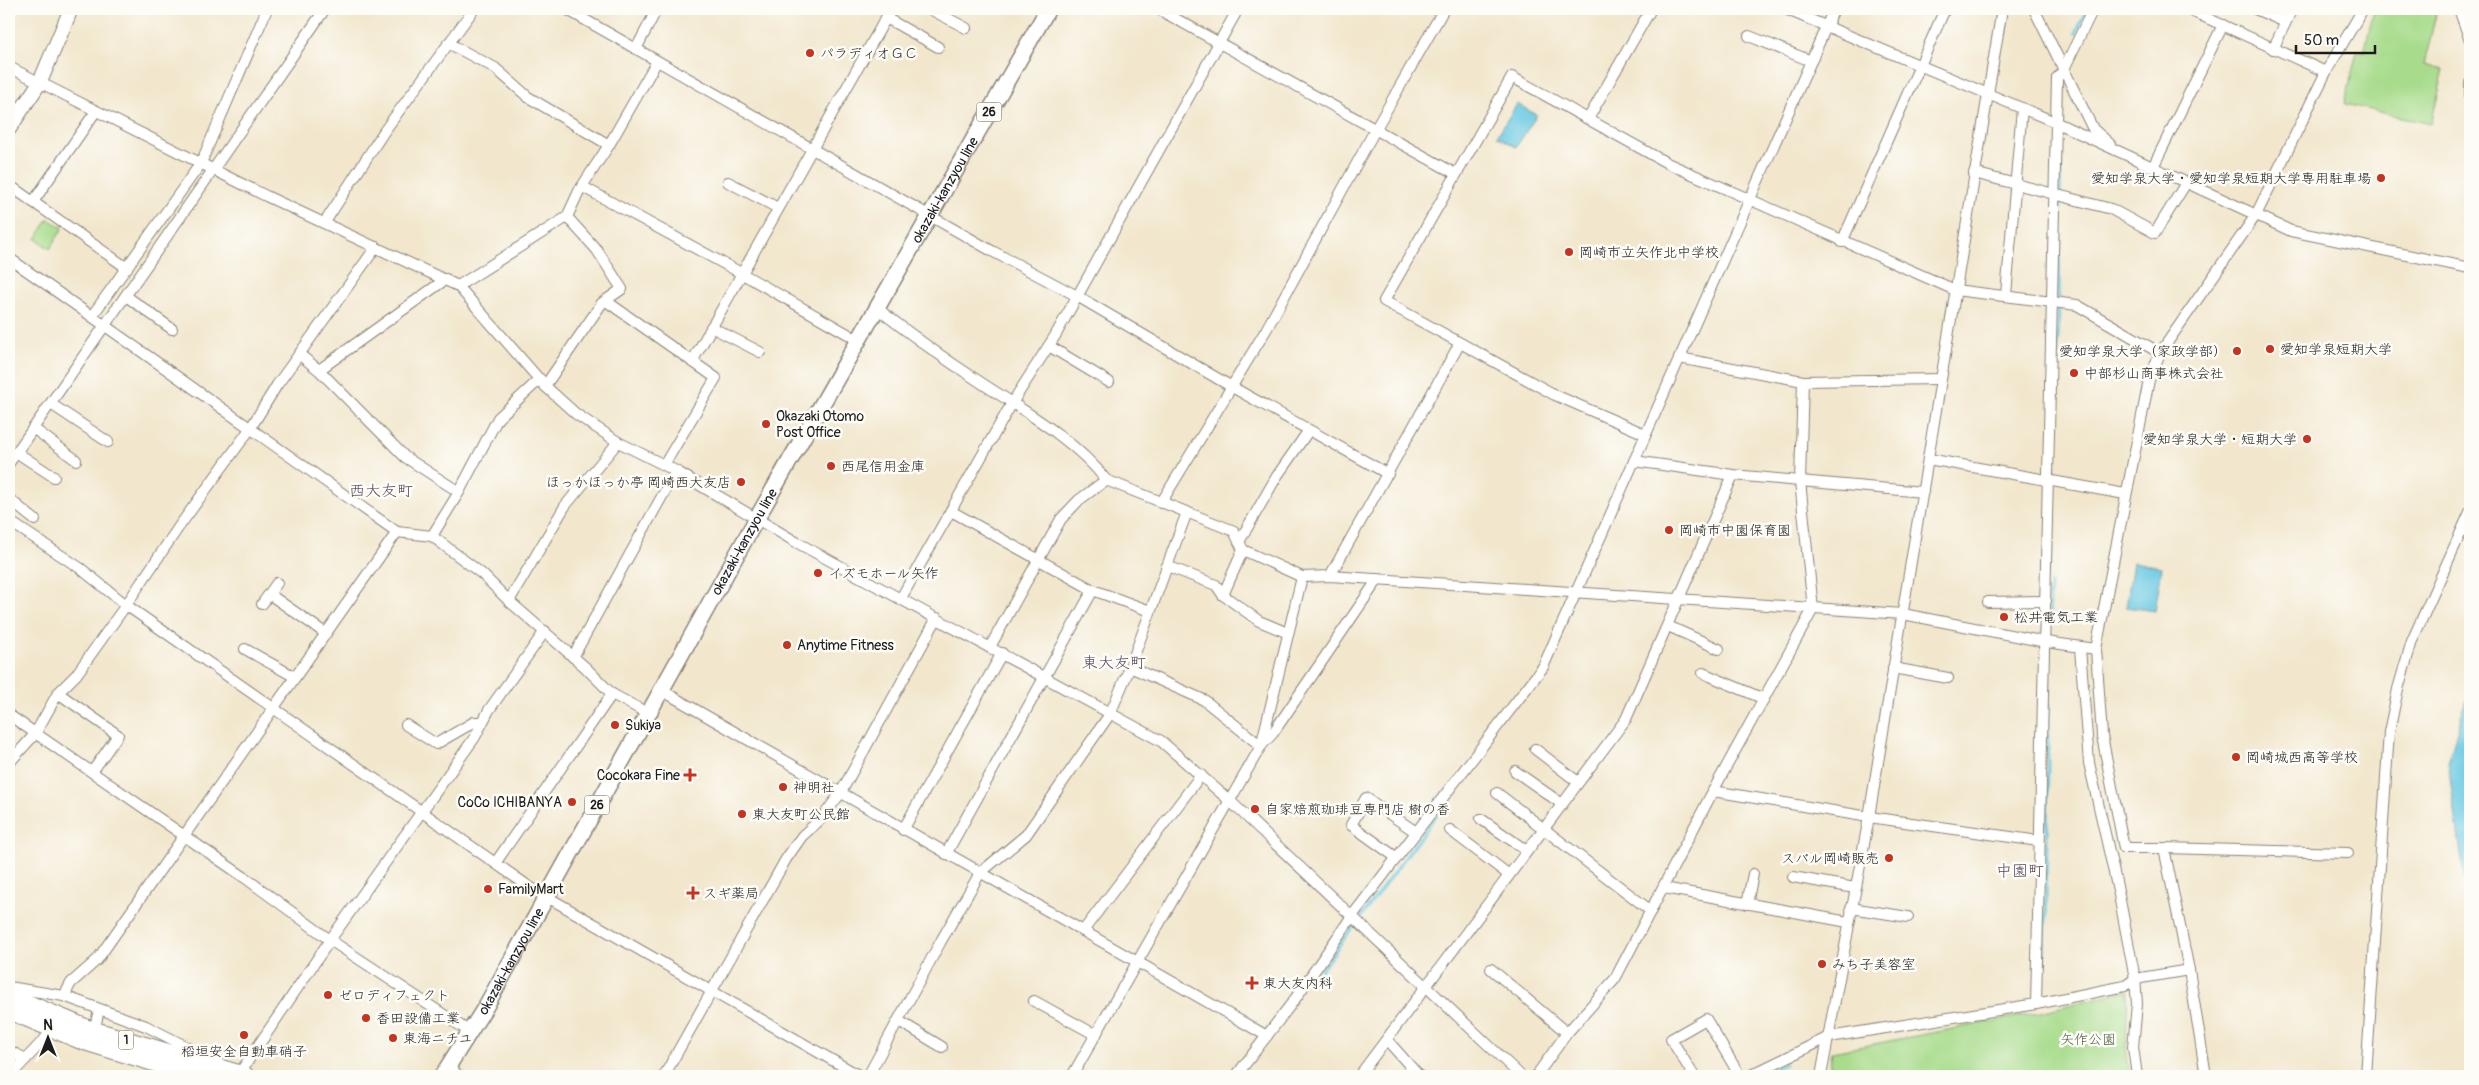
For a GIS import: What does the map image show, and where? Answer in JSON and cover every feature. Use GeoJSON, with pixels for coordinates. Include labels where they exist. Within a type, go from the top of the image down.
{"type":"FeatureCollection","features":[{"type":"Feature","properties":{"kind":"highway","name":"1"},"geometry":{"type":"LineString","coordinates":[[9,996],[94,1031],[202,1070]]}},
{"type":"Feature","properties":{"kind":"highway","name":"1"},"geometry":{"type":"LineString","coordinates":[[9,1010],[81,1040],[202,1070],[242,1075]]}},
{"type":"Feature","properties":{"kind":"main road","name":"okazaki-kanzyou line"},"geometry":{"type":"LineString","coordinates":[[450,1073],[470,1032],[757,518],[860,341],[1048,9]]}},
{"type":"Feature","properties":{"kind":"street"},"geometry":{"type":"LineString","coordinates":[[9,129],[40,82],[71,9]]}},
{"type":"Feature","properties":{"kind":"street"},"geometry":{"type":"LineString","coordinates":[[92,316],[201,163],[267,9]]}},
{"type":"Feature","properties":{"kind":"street"},"geometry":{"type":"LineString","coordinates":[[9,463],[325,9]]}},
{"type":"Feature","properties":{"kind":"street"},"geometry":{"type":"LineString","coordinates":[[325,222],[351,179],[474,9]]}},
{"type":"Feature","properties":{"kind":"street"},"geometry":{"type":"LineString","coordinates":[[566,9],[1388,474]]}},
{"type":"Feature","properties":{"kind":"street"},"geometry":{"type":"LineString","coordinates":[[636,49],[657,9]]}},
{"type":"Feature","properties":{"kind":"street"},"geometry":{"type":"LineString","coordinates":[[930,9],[966,28]]}},
{"type":"Feature","properties":{"kind":"street"},"geometry":{"type":"LineString","coordinates":[[1158,9],[1456,174]]}},
{"type":"Feature","properties":{"kind":"street"},"geometry":{"type":"LineString","coordinates":[[901,598],[1012,403],[1048,346],[1238,9]]}},
{"type":"Feature","properties":{"kind":"street"},"geometry":{"type":"LineString","coordinates":[[1161,503],[1266,330],[1375,130],[1444,9]]}},
{"type":"Feature","properties":{"kind":"street"},"geometry":{"type":"LineString","coordinates":[[1588,119],[1651,9]]}},
{"type":"Feature","properties":{"kind":"street"},"geometry":{"type":"LineString","coordinates":[[1784,9],[2056,122],[2292,231],[2470,268]]}},
{"type":"Feature","properties":{"kind":"street"},"geometry":{"type":"LineString","coordinates":[[1236,1076],[1267,1036],[1352,916],[1543,667],[1834,9]]}},
{"type":"Feature","properties":{"kind":"street"},"geometry":{"type":"LineString","coordinates":[[1842,242],[1944,9]]}},
{"type":"Feature","properties":{"kind":"street"},"geometry":{"type":"LineString","coordinates":[[1821,1076],[1848,922],[1869,817],[2002,9]]}},
{"type":"Feature","properties":{"kind":"street"},"geometry":{"type":"LineString","coordinates":[[2034,9],[2093,129],[2104,140],[2131,158]]}},
{"type":"Feature","properties":{"kind":"street"},"geometry":{"type":"LineString","coordinates":[[2036,1004],[2046,642],[2057,78],[2063,71],[2093,9]]}},
{"type":"Feature","properties":{"kind":"street"},"geometry":{"type":"LineString","coordinates":[[2187,9],[2326,72]]}},
{"type":"Feature","properties":{"kind":"street"},"geometry":{"type":"LineString","coordinates":[[2255,9],[2285,22]]}},
{"type":"Feature","properties":{"kind":"street"},"geometry":{"type":"LineString","coordinates":[[2273,49],[2292,9]]}},
{"type":"Feature","properties":{"kind":"street"},"geometry":{"type":"LineString","coordinates":[[2348,853],[2124,848],[2102,736],[2096,649],[2125,494],[2149,380],[2160,353],[2256,216],[2326,72],[2363,9]]}},
{"type":"Feature","properties":{"kind":"street"},"geometry":{"type":"LineString","coordinates":[[2459,9],[2470,40]]}},
{"type":"Feature","properties":{"kind":"street"},"geometry":{"type":"LineString","coordinates":[[692,362],[889,13],[938,47]]}},
{"type":"Feature","properties":{"kind":"street"},"geometry":{"type":"LineString","coordinates":[[2154,167],[2223,26]]}},
{"type":"Feature","properties":{"kind":"street"},"geometry":{"type":"LineString","coordinates":[[1749,36],[1811,62]]}},
{"type":"Feature","properties":{"kind":"street"},"geometry":{"type":"LineString","coordinates":[[448,43],[495,68],[528,97],[609,144]]}},
{"type":"Feature","properties":{"kind":"street"},"geometry":{"type":"LineString","coordinates":[[458,286],[567,217],[657,61]]}},
{"type":"Feature","properties":{"kind":"street"},"geometry":{"type":"LineString","coordinates":[[9,67],[266,196],[458,286],[542,382],[576,414],[618,442],[676,471],[796,542],[1044,676],[1161,742],[1230,801],[1521,1076]]}},
{"type":"Feature","properties":{"kind":"street"},"geometry":{"type":"LineString","coordinates":[[1645,434],[1555,395],[1384,301],[1512,77],[1667,163],[1842,242],[1955,290],[2078,305],[2160,353]]}},
{"type":"Feature","properties":{"kind":"street"},"geometry":{"type":"LineString","coordinates":[[2470,83],[2470,96]]}},
{"type":"Feature","properties":{"kind":"street"},"geometry":{"type":"LineString","coordinates":[[2006,295],[2022,108]]}},
{"type":"Feature","properties":{"kind":"street"},"geometry":{"type":"LineString","coordinates":[[33,202],[96,111]]}},
{"type":"Feature","properties":{"kind":"street"},"geometry":{"type":"LineString","coordinates":[[1974,173],[2111,209],[2155,233],[2186,183]]}},
{"type":"Feature","properties":{"kind":"street"},"geometry":{"type":"LineString","coordinates":[[728,182],[778,208]]}},
{"type":"Feature","properties":{"kind":"street"},"geometry":{"type":"LineString","coordinates":[[9,185],[127,268]]}},
{"type":"Feature","properties":{"kind":"street"},"geometry":{"type":"LineString","coordinates":[[583,187],[741,273],[860,341]]}},
{"type":"Feature","properties":{"kind":"street"},"geometry":{"type":"LineString","coordinates":[[432,536],[459,492],[498,418],[542,382],[606,301],[622,289],[597,250],[567,217]]}},
{"type":"Feature","properties":{"kind":"street"},"geometry":{"type":"LineString","coordinates":[[9,764],[35,734],[58,693],[76,675],[126,605],[178,528],[250,429],[277,385],[376,247]]}},
{"type":"Feature","properties":{"kind":"street"},"geometry":{"type":"LineString","coordinates":[[9,258],[397,532],[432,536],[482,574],[612,694],[649,714]]}},
{"type":"Feature","properties":{"kind":"street"},"geometry":{"type":"LineString","coordinates":[[319,370],[446,280]]}},
{"type":"Feature","properties":{"kind":"street"},"geometry":{"type":"LineString","coordinates":[[126,296],[172,329]]}},
{"type":"Feature","properties":{"kind":"street"},"geometry":{"type":"LineString","coordinates":[[606,301],[716,378],[664,465]]}},
{"type":"Feature","properties":{"kind":"street"},"geometry":{"type":"LineString","coordinates":[[878,309],[932,351],[1012,403],[1067,442],[1098,470],[1106,480],[1234,531],[1241,546],[1302,577],[1330,576],[1903,614],[2046,642],[2096,649]]}},
{"type":"Feature","properties":{"kind":"street"},"geometry":{"type":"LineString","coordinates":[[711,327],[760,352]]}},
{"type":"Feature","properties":{"kind":"street"},"geometry":{"type":"LineString","coordinates":[[1330,576],[1460,343]]}},
{"type":"Feature","properties":{"kind":"street"},"geometry":{"type":"LineString","coordinates":[[1048,346],[1109,382]]}},
{"type":"Feature","properties":{"kind":"street"},"geometry":{"type":"LineString","coordinates":[[300,355],[319,370],[406,457],[459,492]]}},
{"type":"Feature","properties":{"kind":"street"},"geometry":{"type":"LineString","coordinates":[[1679,358],[1803,380],[1941,380]]}},
{"type":"Feature","properties":{"kind":"street"},"geometry":{"type":"LineString","coordinates":[[1536,1076],[1567,1033],[1616,979],[1713,791],[1813,609],[1800,481],[1803,380]]}},
{"type":"Feature","properties":{"kind":"street"},"geometry":{"type":"LineString","coordinates":[[51,404],[108,442]]}},
{"type":"Feature","properties":{"kind":"street"},"geometry":{"type":"LineString","coordinates":[[33,428],[76,460]]}},
{"type":"Feature","properties":{"kind":"street"},"geometry":{"type":"LineString","coordinates":[[1223,595],[1241,546],[1277,476],[1309,430]]}},
{"type":"Feature","properties":{"kind":"street"},"geometry":{"type":"LineString","coordinates":[[510,601],[565,506],[618,442]]}},
{"type":"Feature","properties":{"kind":"street"},"geometry":{"type":"LineString","coordinates":[[16,452],[54,477]]}},
{"type":"Feature","properties":{"kind":"street"},"geometry":{"type":"LineString","coordinates":[[1928,459],[2125,494]]}},
{"type":"Feature","properties":{"kind":"street"},"geometry":{"type":"LineString","coordinates":[[1634,462],[1733,475],[1923,492]]}},
{"type":"Feature","properties":{"kind":"street"},"geometry":{"type":"LineString","coordinates":[[572,657],[676,471]]}},
{"type":"Feature","properties":{"kind":"street"},"geometry":{"type":"LineString","coordinates":[[1359,1076],[1626,719],[1733,475]]}},
{"type":"Feature","properties":{"kind":"street"},"geometry":{"type":"LineString","coordinates":[[990,647],[1061,519],[1079,500],[1106,480]]}},
{"type":"Feature","properties":{"kind":"street"},"geometry":{"type":"LineString","coordinates":[[9,499],[35,520]]}},
{"type":"Feature","properties":{"kind":"street"},"geometry":{"type":"LineString","coordinates":[[951,511],[1093,590],[1150,611]]}},
{"type":"Feature","properties":{"kind":"street"},"geometry":{"type":"LineString","coordinates":[[868,1076],[980,873],[1026,835],[1110,714],[1130,667],[1187,512]]}},
{"type":"Feature","properties":{"kind":"street"},"geometry":{"type":"LineString","coordinates":[[2366,1076],[2389,732],[2398,688],[2412,641],[2470,512]]}},
{"type":"Feature","properties":{"kind":"street"},"geometry":{"type":"LineString","coordinates":[[9,521],[80,568],[126,605],[273,708],[546,896],[860,1076]]}},
{"type":"Feature","properties":{"kind":"street"},"geometry":{"type":"LineString","coordinates":[[64,996],[71,983],[96,960],[397,532]]}},
{"type":"Feature","properties":{"kind":"street"},"geometry":{"type":"LineString","coordinates":[[1167,566],[1216,585],[1223,595],[1259,621],[1288,633]]}},
{"type":"Feature","properties":{"kind":"street"},"geometry":{"type":"LineString","coordinates":[[1261,746],[1302,577]]}},
{"type":"Feature","properties":{"kind":"street"},"geometry":{"type":"LineString","coordinates":[[1072,1076],[1261,746],[1273,733],[1378,580]]}},
{"type":"Feature","properties":{"kind":"street"},"geometry":{"type":"LineString","coordinates":[[262,604],[276,583]]}},
{"type":"Feature","properties":{"kind":"street"},"geometry":{"type":"LineString","coordinates":[[946,854],[1093,590]]}},
{"type":"Feature","properties":{"kind":"street"},"geometry":{"type":"LineString","coordinates":[[269,594],[325,633]]}},
{"type":"Feature","properties":{"kind":"street"},"geometry":{"type":"LineString","coordinates":[[1988,602],[2046,601]]}},
{"type":"Feature","properties":{"kind":"street"},"geometry":{"type":"LineString","coordinates":[[664,1076],[786,860],[802,836],[822,818],[840,794],[937,618]]}},
{"type":"Feature","properties":{"kind":"street"},"geometry":{"type":"LineString","coordinates":[[1668,626],[1719,649]]}},
{"type":"Feature","properties":{"kind":"street"},"geometry":{"type":"LineString","coordinates":[[242,1075],[330,940],[475,737],[481,722],[545,631]]}},
{"type":"Feature","properties":{"kind":"street"},"geometry":{"type":"LineString","coordinates":[[2080,648],[2089,763],[2120,895],[2135,979],[2137,1004],[2133,1047],[2137,1076]]}},
{"type":"Feature","properties":{"kind":"street"},"geometry":{"type":"LineString","coordinates":[[245,649],[295,677]]}},
{"type":"Feature","properties":{"kind":"street"},"geometry":{"type":"LineString","coordinates":[[903,830],[1002,653]]}},
{"type":"Feature","properties":{"kind":"street"},"geometry":{"type":"LineString","coordinates":[[1130,667],[1204,700],[1261,746]]}},
{"type":"Feature","properties":{"kind":"street"},"geometry":{"type":"LineString","coordinates":[[1894,668],[1948,678]]}},
{"type":"Feature","properties":{"kind":"street"},"geometry":{"type":"LineString","coordinates":[[1703,673],[1764,699]]}},
{"type":"Feature","properties":{"kind":"street"},"geometry":{"type":"LineString","coordinates":[[661,690],[903,830],[1267,1036]]}},
{"type":"Feature","properties":{"kind":"street"},"geometry":{"type":"LineString","coordinates":[[58,693],[118,735],[92,772]]}},
{"type":"Feature","properties":{"kind":"street"},"geometry":{"type":"LineString","coordinates":[[496,862],[612,694]]}},
{"type":"Feature","properties":{"kind":"street"},"geometry":{"type":"LineString","coordinates":[[9,715],[330,940],[470,1032]]}},
{"type":"Feature","properties":{"kind":"street"},"geometry":{"type":"LineString","coordinates":[[406,725],[436,744],[474,722],[481,722]]}},
{"type":"Feature","properties":{"kind":"street"},"geometry":{"type":"LineString","coordinates":[[1535,749],[1578,782]]}},
{"type":"Feature","properties":{"kind":"street"},"geometry":{"type":"LineString","coordinates":[[1515,771],[1562,804]]}},
{"type":"Feature","properties":{"kind":"street"},"geometry":{"type":"LineString","coordinates":[[1083,931],[1201,775]]}},
{"type":"Feature","properties":{"kind":"street"},"geometry":{"type":"LineString","coordinates":[[1713,791],[1869,817],[2039,842]]}},
{"type":"Feature","properties":{"kind":"street"},"geometry":{"type":"LineString","coordinates":[[1497,793],[1651,911]]}},
{"type":"Feature","properties":{"kind":"street"},"geometry":{"type":"LineString","coordinates":[[1397,858],[1351,825],[1366,798],[1416,832]]}},
{"type":"Feature","properties":{"kind":"street"},"geometry":{"type":"LineString","coordinates":[[1481,819],[1527,851]]}},
{"type":"Feature","properties":{"kind":"street"},"geometry":{"type":"LineString","coordinates":[[1450,830],[1509,875]]}},
{"type":"Feature","properties":{"kind":"street"},"geometry":{"type":"LineString","coordinates":[[2164,848],[2189,970],[2206,1076]]}},
{"type":"Feature","properties":{"kind":"street"},"geometry":{"type":"LineString","coordinates":[[1747,904],[1753,874]]}},
{"type":"Feature","properties":{"kind":"street"},"geometry":{"type":"LineString","coordinates":[[1793,877],[1855,888]]}},
{"type":"Feature","properties":{"kind":"street"},"geometry":{"type":"LineString","coordinates":[[1664,888],[1848,922]]}},
{"type":"Feature","properties":{"kind":"street"},"geometry":{"type":"LineString","coordinates":[[1851,908],[1908,917]]}},
{"type":"Feature","properties":{"kind":"street"},"geometry":{"type":"LineString","coordinates":[[1491,970],[1567,1033]]}},
{"type":"Feature","properties":{"kind":"street"},"geometry":{"type":"LineString","coordinates":[[1749,1076],[1829,1037],[2036,1004],[2125,986],[2135,979],[2189,970]]}},
{"type":"Feature","properties":{"kind":"street"},"geometry":{"type":"LineString","coordinates":[[9,987],[64,996],[146,1026],[197,1052],[202,1070]]}},
{"type":"Feature","properties":{"kind":"street"},"geometry":{"type":"LineString","coordinates":[[1034,1001],[1096,1035]]}},
{"type":"Feature","properties":{"kind":"street"},"geometry":{"type":"LineString","coordinates":[[94,1031],[99,1010]]}},
{"type":"Feature","properties":{"kind":"street"},"geometry":{"type":"LineString","coordinates":[[1694,1076],[1671,1039],[1706,1019],[1740,1076]]}},
{"type":"Feature","properties":{"kind":"street"},"geometry":{"type":"LineString","coordinates":[[899,1021],[942,1047]]}},
{"type":"Feature","properties":{"kind":"street"},"geometry":{"type":"LineString","coordinates":[[10,1076],[54,1029]]}},
{"type":"Feature","properties":{"kind":"street"},"geometry":{"type":"LineString","coordinates":[[1387,1040],[1419,1076]]}},
{"type":"Feature","properties":{"kind":"street"},"geometry":{"type":"LineString","coordinates":[[9,1062],[16,1054],[26,1059]]}},
{"type":"Feature","properties":{"kind":"green space"},"geometry":{"type":"Polygon","coordinates":[[[2374,9],[2437,10],[2424,65],[2444,70],[2431,124],[2345,104],[2357,51],[2364,52],[2374,9]]]}},
{"type":"Feature","properties":{"kind":"green space"},"geometry":{"type":"Polygon","coordinates":[[[48,219],[63,228],[50,249],[36,239],[48,219]]]}},
{"type":"Feature","properties":{"kind":"green space","name":"矢作公園"},"geometry":{"type":"Polygon","coordinates":[[[2128,990],[2126,1046],[2130,1076],[1828,1076],[1832,1052],[2041,1012],[2128,990]]]}},
{"type":"Feature","properties":{"kind":"water"},"geometry":{"type":"Polygon","coordinates":[[[1517,104],[1537,115],[1516,147],[1497,136],[1517,104]]]}},
{"type":"Feature","properties":{"kind":"water"},"geometry":{"type":"Polygon","coordinates":[[[2133,562],[2162,567],[2155,611],[2126,607],[2133,562]]]}},
{"type":"Feature","properties":{"kind":"water"},"geometry":{"type":"Polygon","coordinates":[[[2470,685],[2470,918],[2448,763],[2470,685]]]}},
{"type":"Feature","properties":{"kind":"waterway"},"geometry":{"type":"LineString","coordinates":[[2076,33],[2087,9]]}},
{"type":"Feature","properties":{"kind":"waterway"},"geometry":{"type":"LineString","coordinates":[[2051,553],[2059,305],[2062,77]]}},
{"type":"Feature","properties":{"kind":"waterway"},"geometry":{"type":"LineString","coordinates":[[2042,995],[2046,915],[2050,584]]}},
{"type":"Feature","properties":{"kind":"waterway"},"geometry":{"type":"LineString","coordinates":[[1361,917],[1458,786]]}},
{"type":"Feature","properties":{"kind":"waterway"},"geometry":{"type":"LineString","coordinates":[[1319,973],[1354,925]]}},
{"type":"Feature","properties":{"kind":"waterway"},"geometry":{"type":"LineString","coordinates":[[1760,1076],[1785,1064]]}},
{"type":"Feature","properties":{"kind":"place","name":"パラディオＧＣ"},"geometry":{"type":"Point","coordinates":[810,53]}},
{"type":"Feature","properties":{"kind":"place","name":"愛知学泉大学・愛知学泉短期大学専用駐車場"},"geometry":{"type":"Point","coordinates":[2381,178]}},
{"type":"Feature","properties":{"kind":"place","name":"岡崎市立矢作北中学校"},"geometry":{"type":"Point","coordinates":[1569,252]}},
{"type":"Feature","properties":{"kind":"place","name":"愛知学泉短期大学"},"geometry":{"type":"Point","coordinates":[2270,349]}},
{"type":"Feature","properties":{"kind":"place","name":"愛知学泉大学（家政学部）"},"geometry":{"type":"Point","coordinates":[2237,351]}},
{"type":"Feature","properties":{"kind":"place","name":"中部杉山商事株式会社"},"geometry":{"type":"Point","coordinates":[2074,373]}},
{"type":"Feature","properties":{"kind":"place","name":"Okazaki Otomo Post Office"},"geometry":{"type":"Point","coordinates":[766,424]}},
{"type":"Feature","properties":{"kind":"place","name":"愛知学泉大学・短期大学"},"geometry":{"type":"Point","coordinates":[2307,439]}},
{"type":"Feature","properties":{"kind":"place","name":"西尾信用金庫"},"geometry":{"type":"Point","coordinates":[831,466]}},
{"type":"Feature","properties":{"kind":"place","name":"ほっかほっか亭 岡崎西大友店"},"geometry":{"type":"Point","coordinates":[741,482]}},
{"type":"Feature","properties":{"kind":"place","name":"岡崎市中園保育園"},"geometry":{"type":"Point","coordinates":[1669,530]}},
{"type":"Feature","properties":{"kind":"place","name":"イズモホール矢作"},"geometry":{"type":"Point","coordinates":[818,573]}},
{"type":"Feature","properties":{"kind":"place","name":"松井電気工業"},"geometry":{"type":"Point","coordinates":[2004,617]}},
{"type":"Feature","properties":{"kind":"place","name":"Anytime Fitness"},"geometry":{"type":"Point","coordinates":[787,645]}},
{"type":"Feature","properties":{"kind":"place","name":"Sukiya"},"geometry":{"type":"Point","coordinates":[615,725]}},
{"type":"Feature","properties":{"kind":"place","name":"岡崎城西高等学校"},"geometry":{"type":"Point","coordinates":[2236,757]}},
{"type":"Feature","properties":{"kind":"place","name":"Cocokara Fine"},"geometry":{"type":"Point","coordinates":[690,775]}},
{"type":"Feature","properties":{"kind":"place","name":"神明社"},"geometry":{"type":"Point","coordinates":[783,787]}},
{"type":"Feature","properties":{"kind":"place","name":"CoCo ICHIBANYA"},"geometry":{"type":"Point","coordinates":[572,802]}},
{"type":"Feature","properties":{"kind":"place","name":"自家焙煎珈琲豆専門店 樹の香"},"geometry":{"type":"Point","coordinates":[1255,809]}},
{"type":"Feature","properties":{"kind":"place","name":"東大友町公民館"},"geometry":{"type":"Point","coordinates":[742,814]}},
{"type":"Feature","properties":{"kind":"place","name":"スバル岡崎販売"},"geometry":{"type":"Point","coordinates":[1889,858]}},
{"type":"Feature","properties":{"kind":"place","name":"FamilyMart"},"geometry":{"type":"Point","coordinates":[488,889]}},
{"type":"Feature","properties":{"kind":"place","name":"スギ薬局"},"geometry":{"type":"Point","coordinates":[693,893]}},
{"type":"Feature","properties":{"kind":"place","name":"みち子美容室"},"geometry":{"type":"Point","coordinates":[1822,964]}},
{"type":"Feature","properties":{"kind":"place","name":"東大友内科"},"geometry":{"type":"Point","coordinates":[1252,983]}},
{"type":"Feature","properties":{"kind":"place","name":"ゼロディフェクト"},"geometry":{"type":"Point","coordinates":[328,995]}},
{"type":"Feature","properties":{"kind":"place","name":"香田設備工業"},"geometry":{"type":"Point","coordinates":[366,1018]}},
{"type":"Feature","properties":{"kind":"place","name":"稻垣安全自動車硝子"},"geometry":{"type":"Point","coordinates":[244,1035]}},
{"type":"Feature","properties":{"kind":"place","name":"東海ニチユ"},"geometry":{"type":"Point","coordinates":[393,1038]}},
{"type":"Feature","properties":{"kind":"district","name":"西大友町"},"geometry":{"type":"Point","coordinates":[381,491]}},
{"type":"Feature","properties":{"kind":"district","name":"東大友町"},"geometry":{"type":"Point","coordinates":[1114,663]}},
{"type":"Feature","properties":{"kind":"district","name":"中園町"},"geometry":{"type":"Point","coordinates":[2020,871]}}]}
